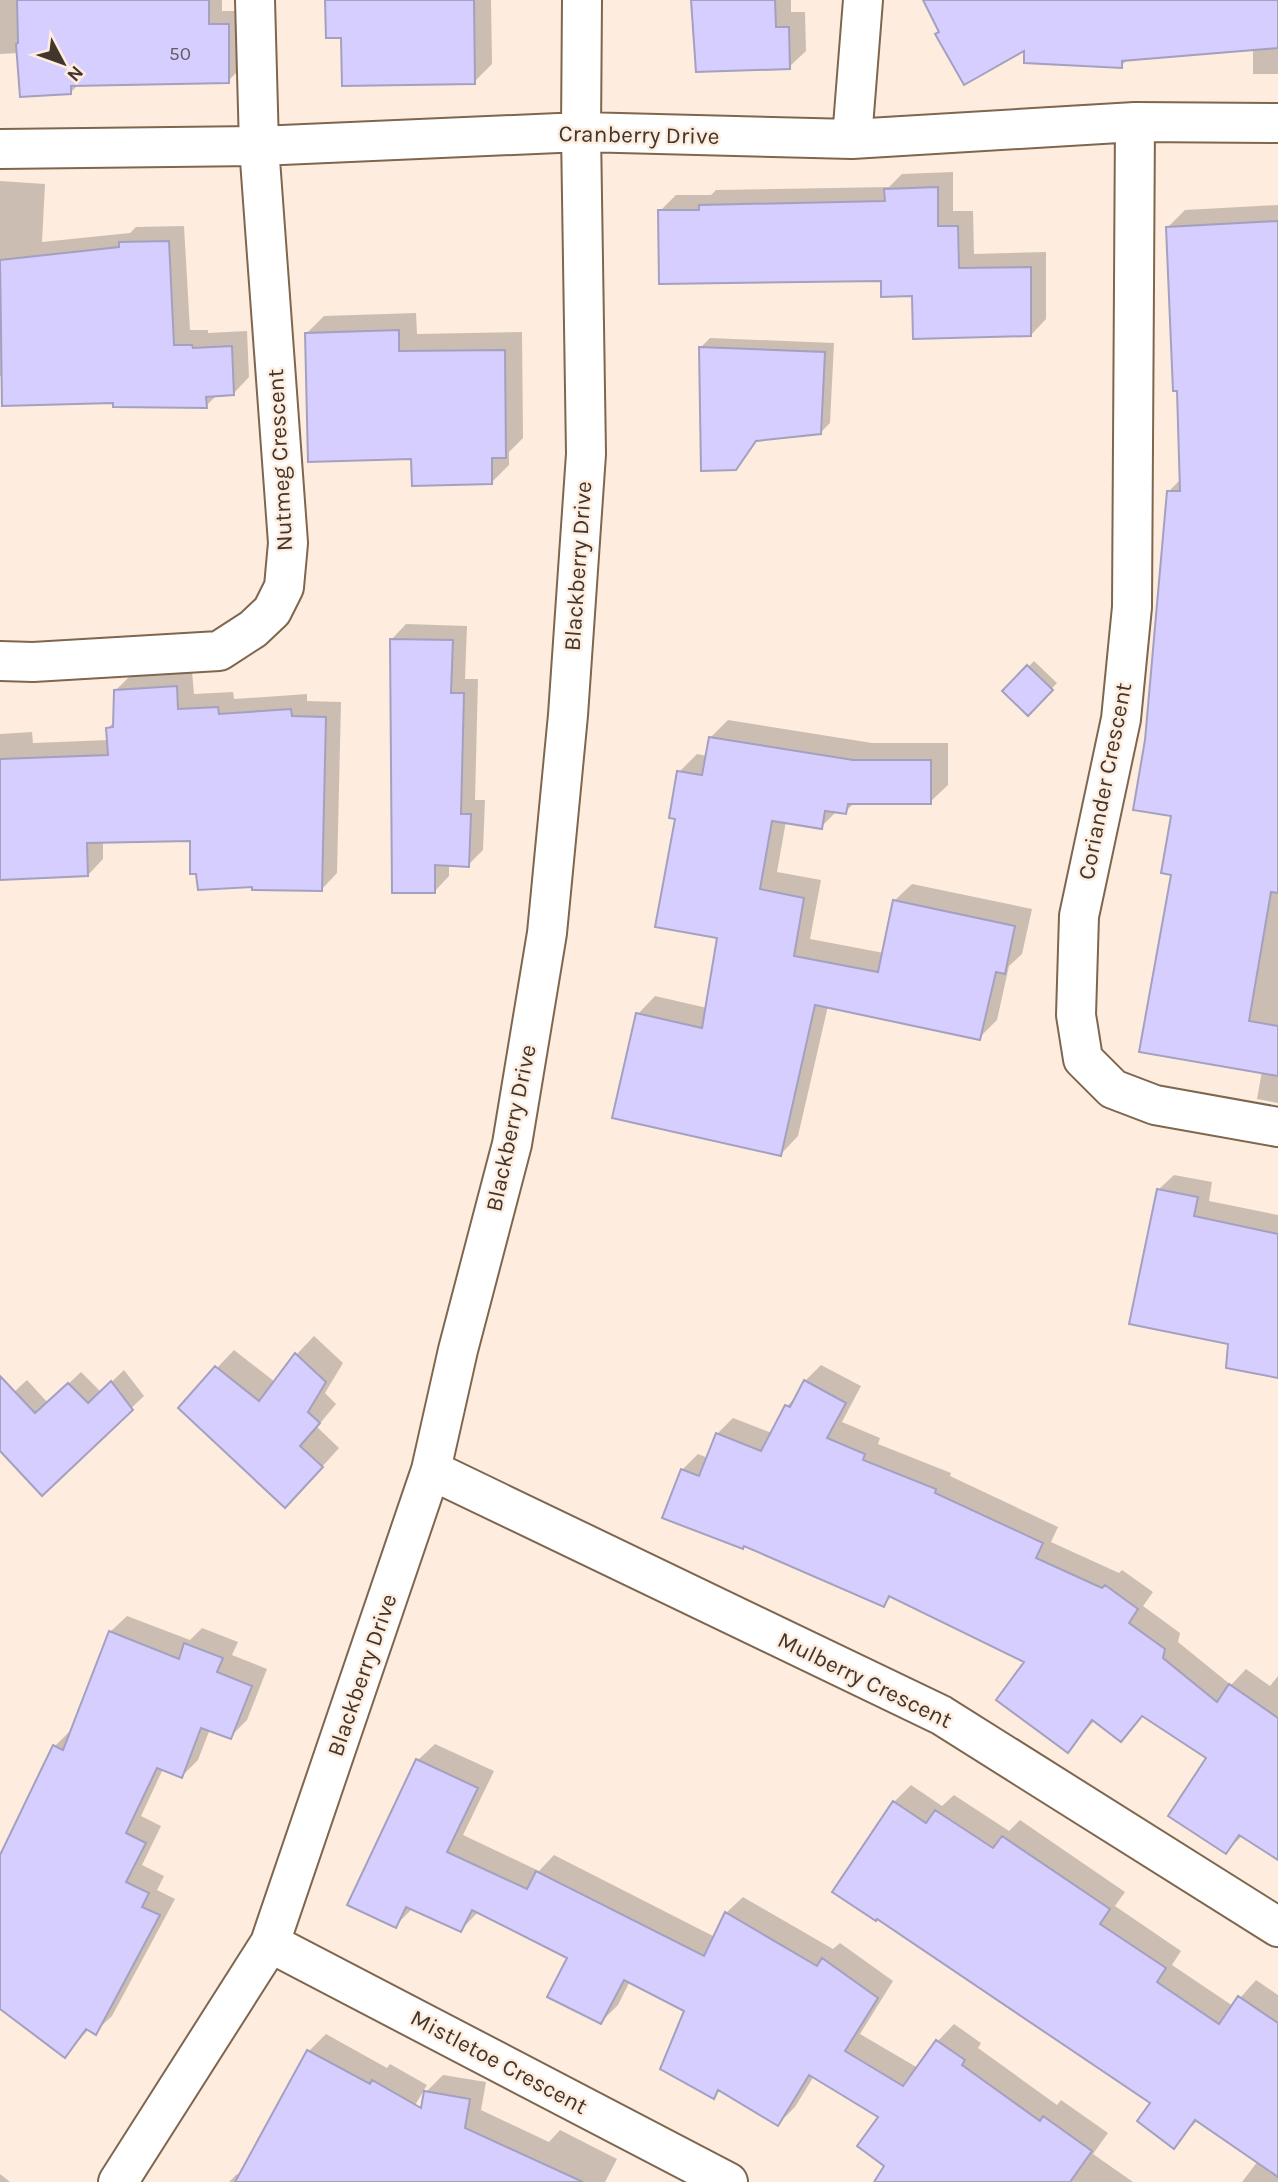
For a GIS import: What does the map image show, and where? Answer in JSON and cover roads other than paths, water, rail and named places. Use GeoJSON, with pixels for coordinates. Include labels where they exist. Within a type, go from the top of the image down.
{"type":"FeatureCollection","features":[{"type":"Feature","properties":{"kind":"street","name":"Nutmeg Crescent"},"geometry":{"type":"LineString","coordinates":[[0,661],[33,662],[219,651],[253,629],[272,611],[284,587],[288,543],[258,146],[255,0]]}},
{"type":"Feature","properties":{"kind":"street","name":"Blackberry Drive"},"geometry":{"type":"LineString","coordinates":[[118,2182],[270,1942],[431,1470],[458,1350],[512,1144],[547,933],[568,715],[586,454],[581,132],[582,0]]}},
{"type":"Feature","properties":{"kind":"street"},"geometry":{"type":"LineString","coordinates":[[852,139],[863,0]]}},
{"type":"Feature","properties":{"kind":"street","name":"Cranberry Drive"},"geometry":{"type":"LineString","coordinates":[[0,149],[258,146],[581,132],[852,139],[1135,122],[1278,123]]}},
{"type":"Feature","properties":{"kind":"street","name":"Coriander Crescent"},"geometry":{"type":"LineString","coordinates":[[1135,122],[1132,607],[1121,719],[1079,916],[1076,1016],[1083,1059],[1113,1089],[1155,1105],[1278,1127]]}},
{"type":"Feature","properties":{"kind":"street","name":"Mulberry Crescent"},"geometry":{"type":"LineString","coordinates":[[431,1470],[941,1715],[1278,1927]]}},
{"type":"Feature","properties":{"kind":"street","name":"Mistletoe Crescent"},"geometry":{"type":"LineString","coordinates":[[270,1942],[727,2182]]}}]}
